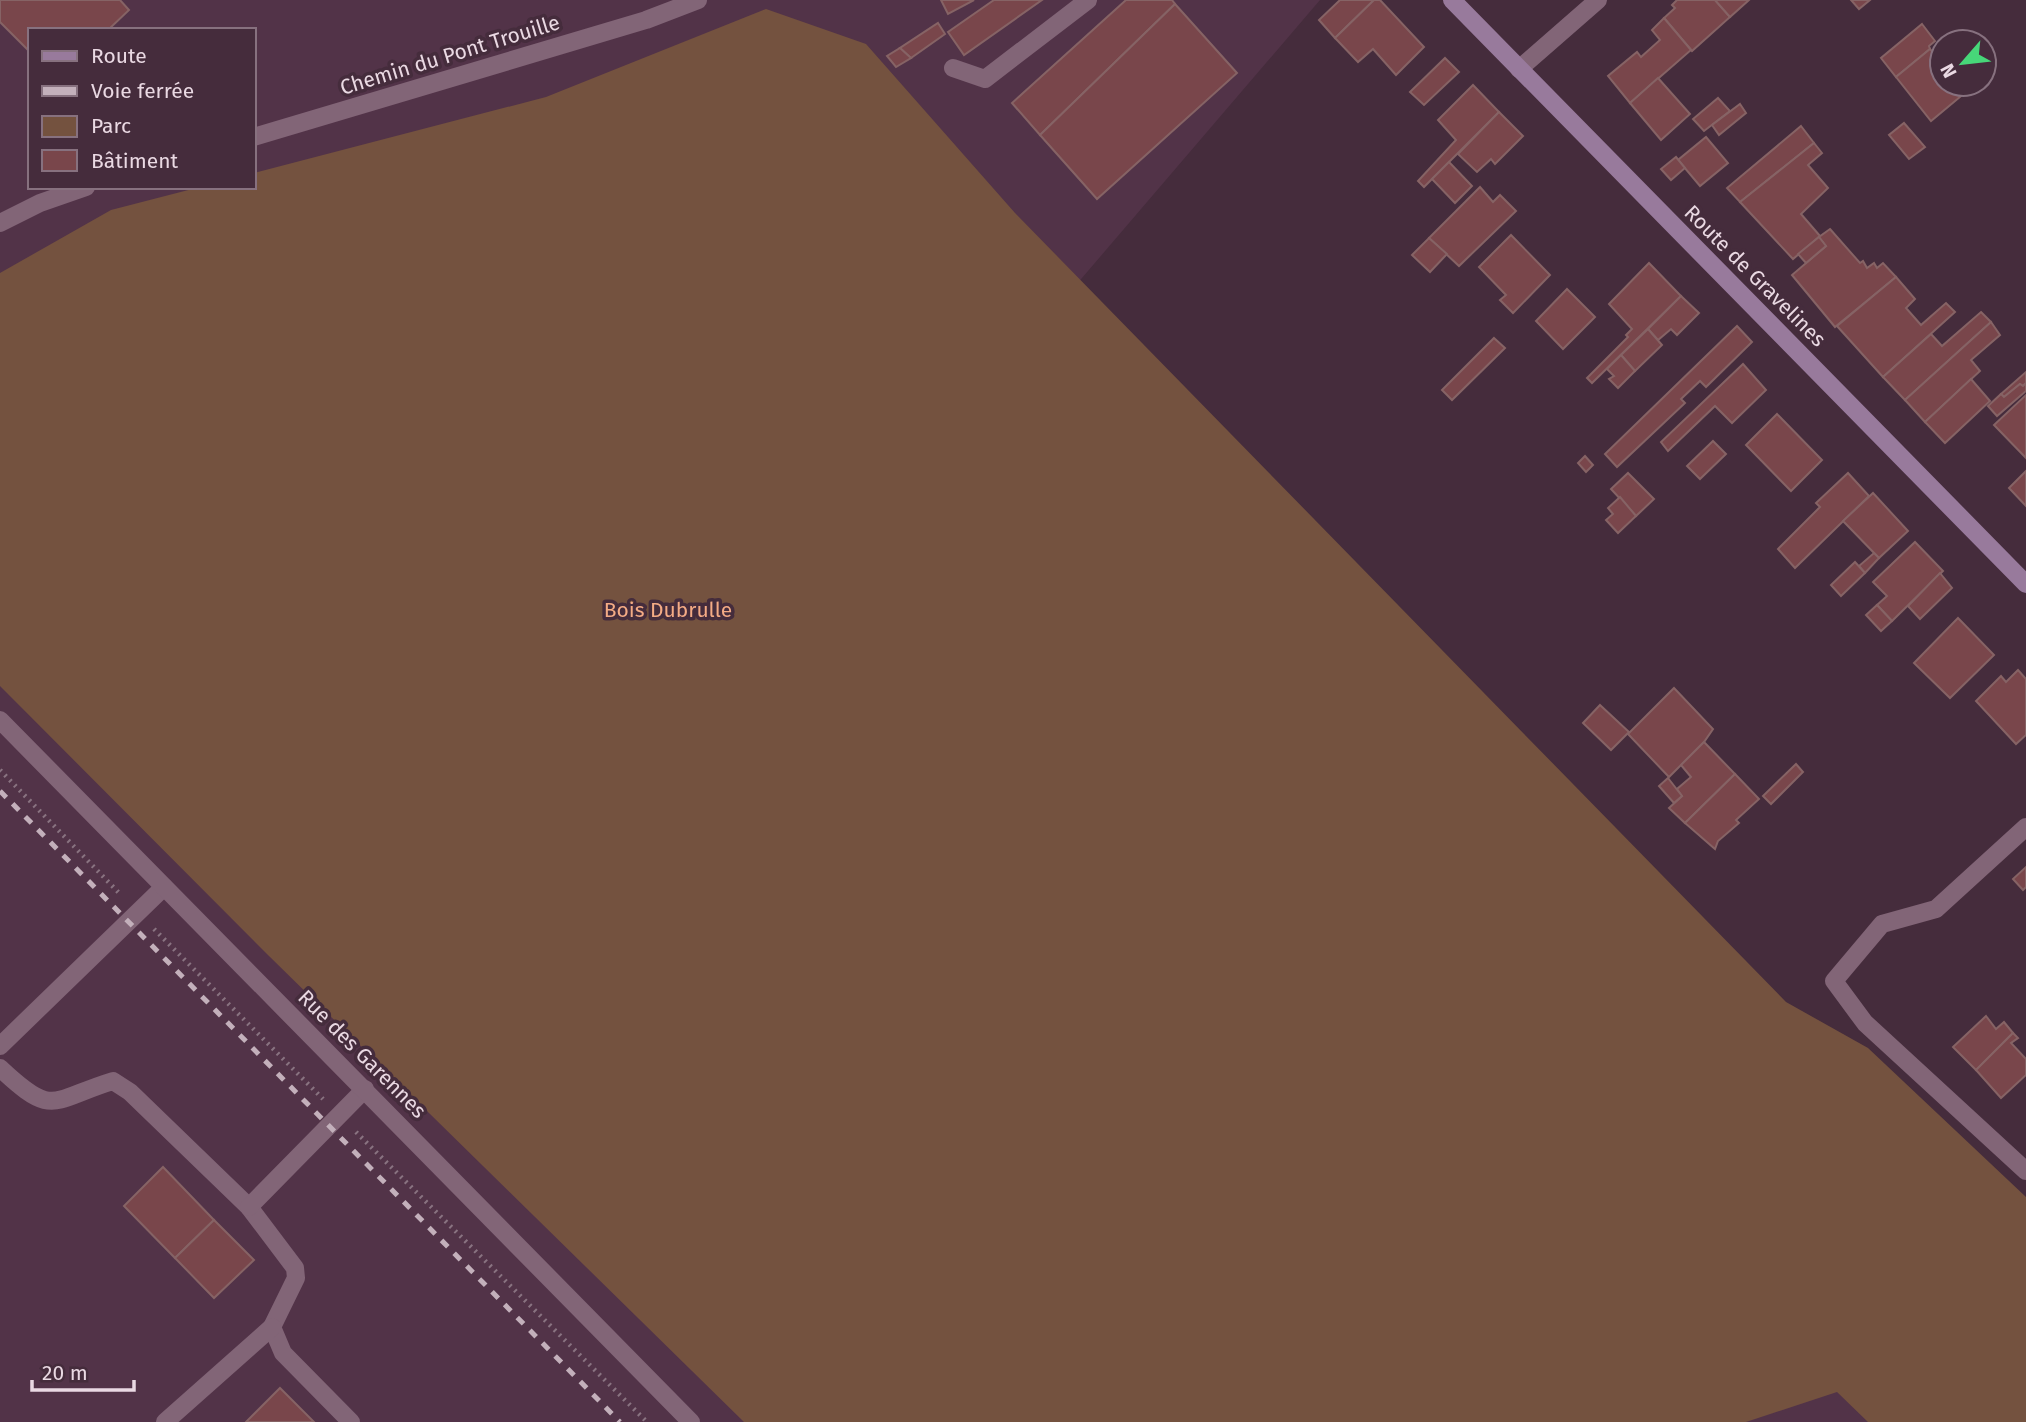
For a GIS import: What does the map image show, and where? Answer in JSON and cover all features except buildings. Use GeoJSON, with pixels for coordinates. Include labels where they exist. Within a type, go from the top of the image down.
{"type":"FeatureCollection","features":[{"type":"Feature","properties":{"kind":"main road","name":"Route de Gravelines"},"geometry":{"type":"LineString","coordinates":[[1452,0],[2026,584]]}},
{"type":"Feature","properties":{"kind":"street","name":"Chemin du Pont Trouille"},"geometry":{"type":"LineString","coordinates":[[256,136],[646,20],[698,0]]}},
{"type":"Feature","properties":{"kind":"street"},"geometry":{"type":"LineString","coordinates":[[953,68],[985,79],[1088,0]]}},
{"type":"Feature","properties":{"kind":"street"},"geometry":{"type":"LineString","coordinates":[[1519,69],[1598,0]]}},
{"type":"Feature","properties":{"kind":"street"},"geometry":{"type":"LineString","coordinates":[[0,223],[40,202],[80,189]]}},
{"type":"Feature","properties":{"kind":"street","name":"Rue des Garennes"},"geometry":{"type":"LineString","coordinates":[[0,720],[691,1422]]}},
{"type":"Feature","properties":{"kind":"street"},"geometry":{"type":"LineString","coordinates":[[2026,827],[1936,909],[1882,924],[1834,981],[1865,1023],[2026,1171]]}},
{"type":"Feature","properties":{"kind":"street"},"geometry":{"type":"LineString","coordinates":[[0,1046],[164,887]]}},
{"type":"Feature","properties":{"kind":"street"},"geometry":{"type":"LineString","coordinates":[[0,1068],[27,1094],[50,1103],[113,1080],[130,1092],[249,1208],[295,1268],[296,1278],[272,1326],[165,1422]]}},
{"type":"Feature","properties":{"kind":"street"},"geometry":{"type":"LineString","coordinates":[[249,1208],[365,1089]]}},
{"type":"Feature","properties":{"kind":"street"},"geometry":{"type":"LineString","coordinates":[[272,1326],[284,1353],[352,1422]]}},
{"type":"Feature","properties":{"kind":"shaded area","name":"Bois Dubrulle"},"geometry":{"type":"Polygon","coordinates":[[[0,0],[1320,0],[1070,292],[2026,1422],[0,1422],[0,0]]]}},
{"type":"Feature","properties":{"kind":"green space","name":"Bois Dubrulle"},"geometry":{"type":"Polygon","coordinates":[[[766,9],[866,44],[1015,213],[1786,1002],[1868,1048],[2026,1197],[2026,1422],[1868,1422],[1837,1392],[1746,1422],[744,1422],[269,956],[0,686],[0,273],[111,210],[192,189],[256,189],[256,172],[546,97],[766,9]]]}},
{"type":"Feature","properties":{"kind":"railway"},"geometry":{"type":"LineString","coordinates":[[0,791],[620,1422]]}}]}
